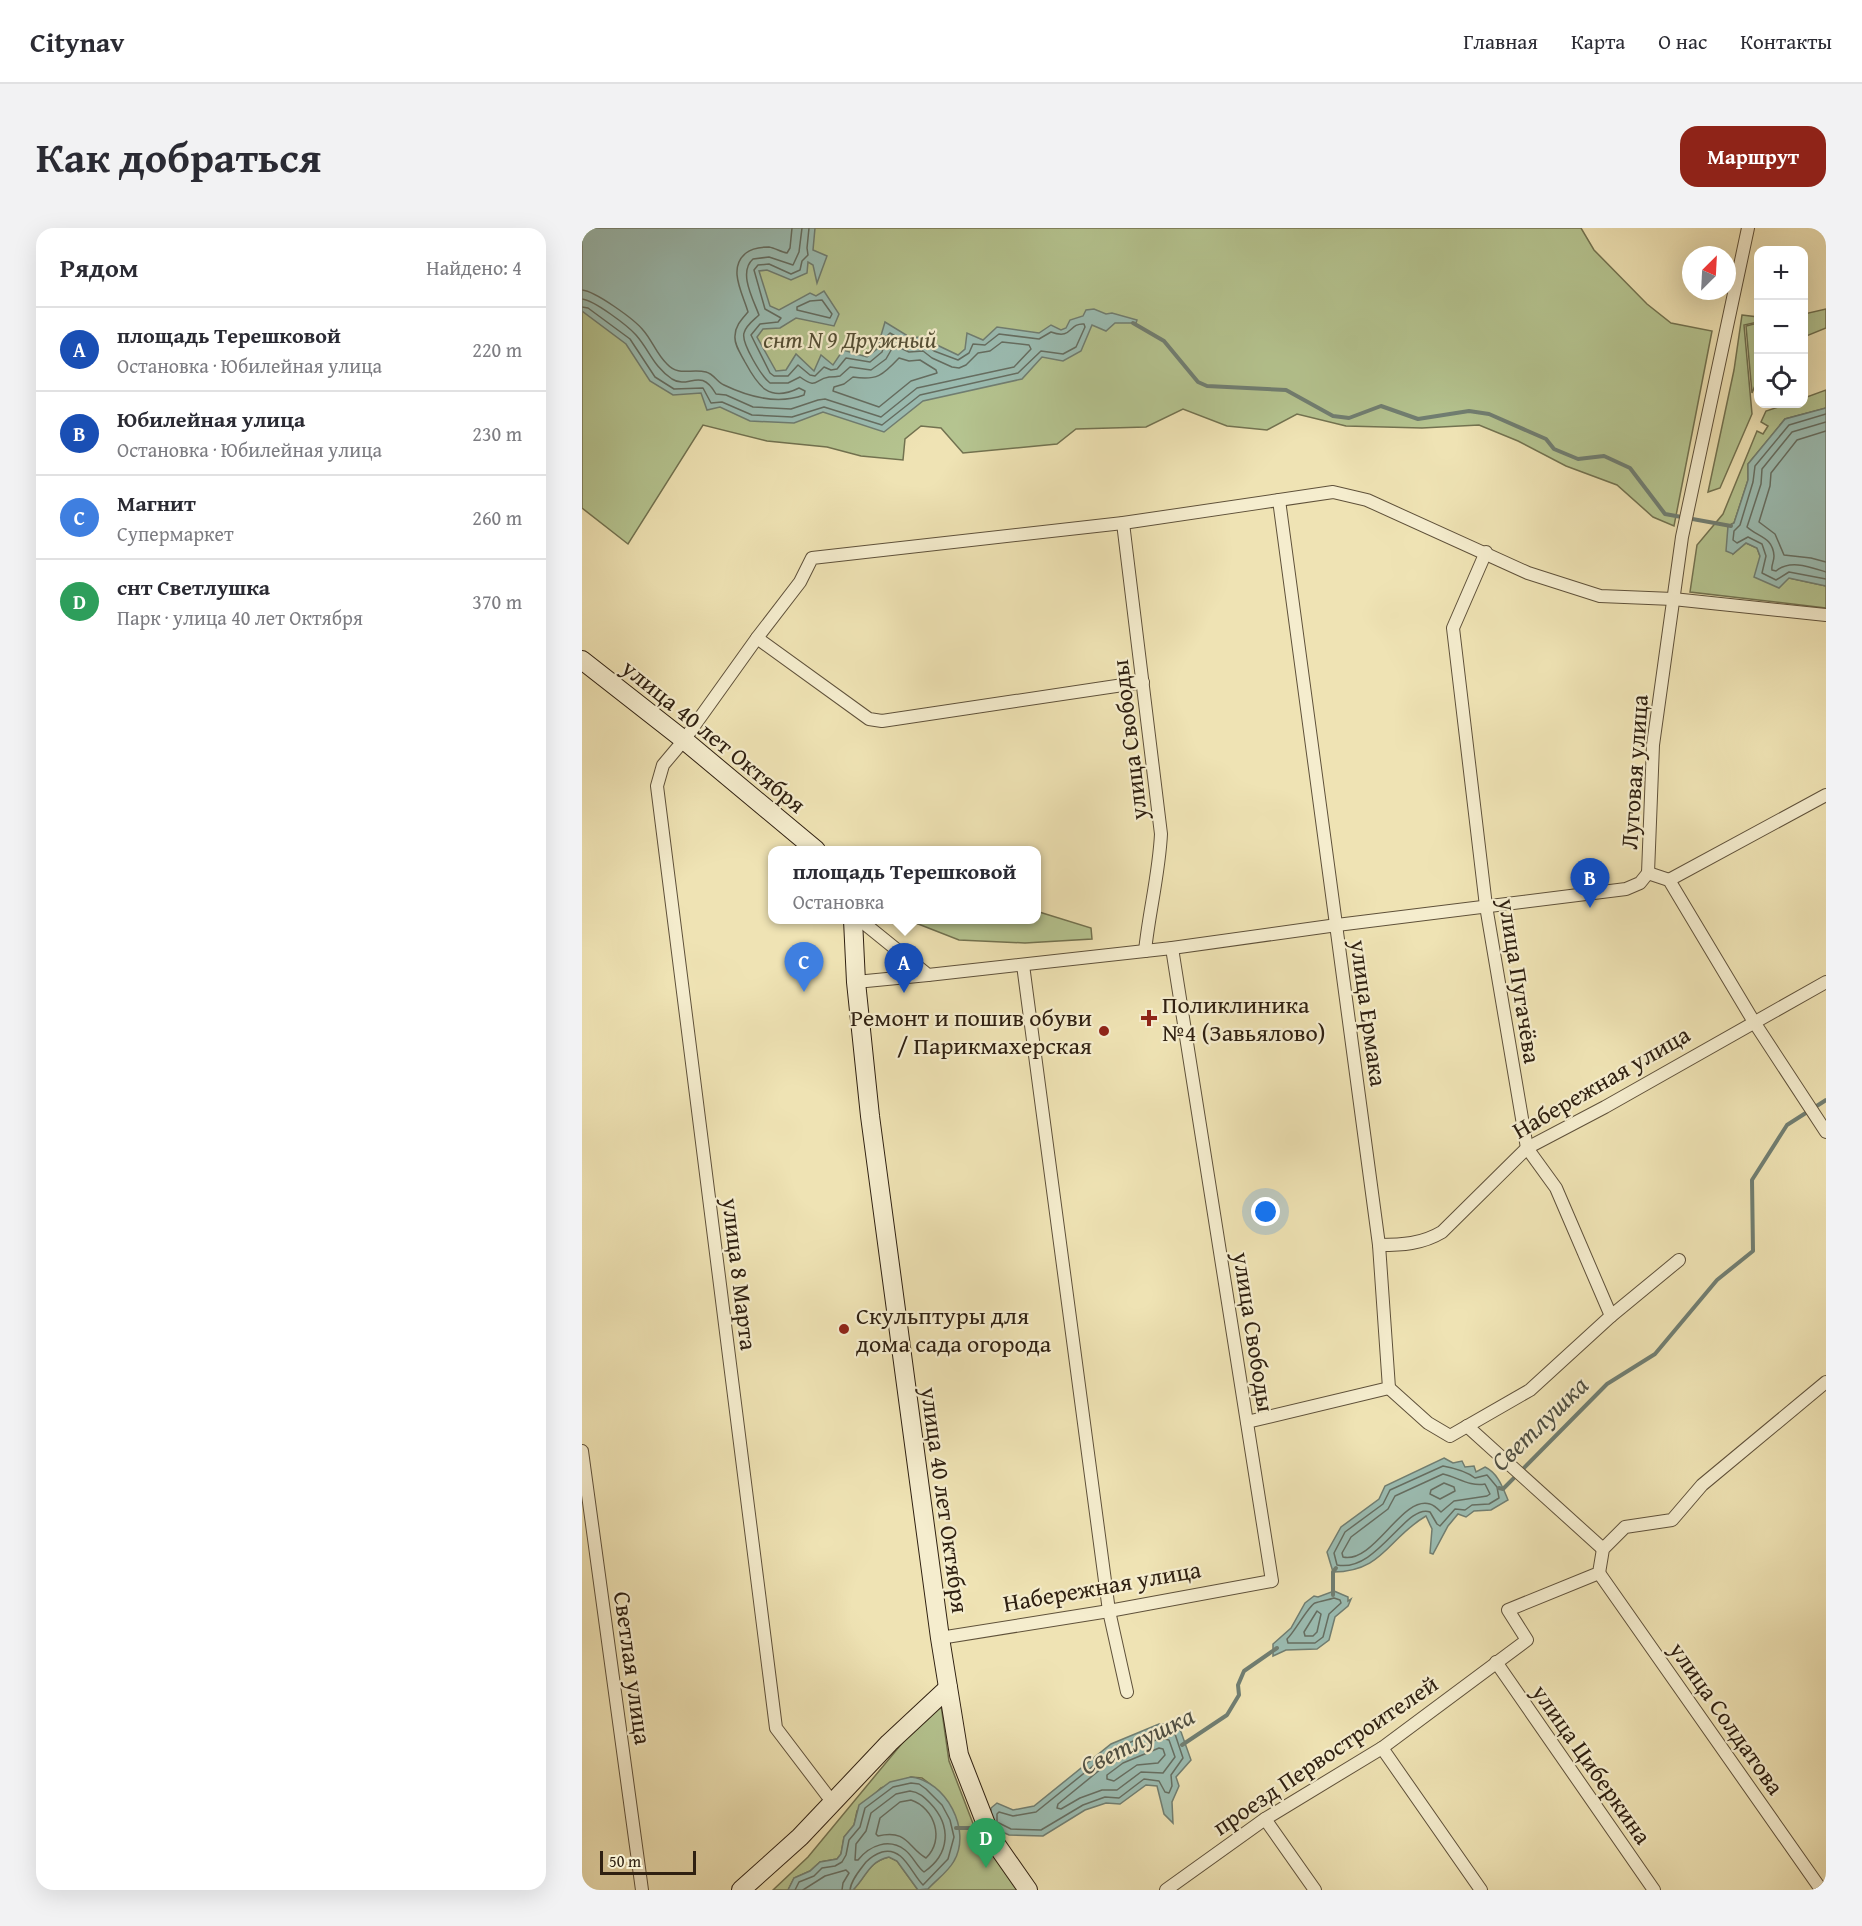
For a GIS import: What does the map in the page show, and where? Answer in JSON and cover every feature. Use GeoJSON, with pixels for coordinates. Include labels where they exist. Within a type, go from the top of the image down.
{"type":"FeatureCollection","features":[{"type":"Feature","properties":{"kind":"main road","name":"улица 40 лет Октября"},"geometry":{"type":"LineString","coordinates":[[582,660],[684,740],[811,846]]}},
{"type":"Feature","properties":{"kind":"main road","name":"улица 40 лет Октября"},"geometry":{"type":"LineString","coordinates":[[853,924],[856,982],[870,1116],[940,1638],[959,1755],[988,1830],[1028,1890]]}},
{"type":"Feature","properties":{"kind":"main road"},"geometry":{"type":"LineString","coordinates":[[741,1890],[800,1837],[889,1743],[948,1688]]}},
{"type":"Feature","properties":{"kind":"street","name":"Луговая улица"},"geometry":{"type":"LineString","coordinates":[[1669,879],[1648,873],[1653,745],[1682,537],[1748,228]]}},
{"type":"Feature","properties":{"kind":"street","name":"улица 8 Марта"},"geometry":{"type":"LineString","coordinates":[[833,1803],[776,1728],[657,786],[663,765],[684,740],[800,582],[812,558],[1123,523],[1333,492],[1367,500],[1486,552],[1527,573],[1600,596],[1673,599],[1826,615]]}},
{"type":"Feature","properties":{"kind":"street","name":"улица Ермака"},"geometry":{"type":"LineString","coordinates":[[1279,500],[1379,1245],[1389,1388]]}},
{"type":"Feature","properties":{"kind":"street","name":"улица Свободы"},"geometry":{"type":"LineString","coordinates":[[1123,523],[1161,834],[1160,867],[1150,911],[1145,951]]}},
{"type":"Feature","properties":{"kind":"street","name":"улица Пугачёва"},"geometry":{"type":"LineString","coordinates":[[1486,552],[1453,628],[1486,906],[1527,1148],[1556,1188],[1611,1316]]}},
{"type":"Feature","properties":{"kind":"street"},"geometry":{"type":"LineString","coordinates":[[757,638],[869,719],[882,721],[1143,682]]}},
{"type":"Feature","properties":{"kind":"street"},"geometry":{"type":"LineString","coordinates":[[1826,795],[1669,879],[1754,1022],[1826,1132]]}},
{"type":"Feature","properties":{"kind":"street"},"geometry":{"type":"LineString","coordinates":[[856,982],[1172,948],[1626,889],[1640,883],[1648,873]]}},
{"type":"Feature","properties":{"kind":"street"},"geometry":{"type":"LineString","coordinates":[[865,924],[928,975]]}},
{"type":"Feature","properties":{"kind":"street","name":"улица Свободы"},"geometry":{"type":"LineString","coordinates":[[1172,948],[1272,1581]]}},
{"type":"Feature","properties":{"kind":"street"},"geometry":{"type":"LineString","coordinates":[[1023,965],[1109,1611],[1127,1692]]}},
{"type":"Feature","properties":{"kind":"street","name":"Набережная улица"},"geometry":{"type":"LineString","coordinates":[[1379,1245],[1407,1245],[1430,1239],[1442,1232],[1527,1148],[1605,1107],[1826,982]]}},
{"type":"Feature","properties":{"kind":"street"},"geometry":{"type":"LineString","coordinates":[[1247,1422],[1389,1388],[1428,1423],[1450,1436],[1530,1390],[1611,1316],[1679,1260]]}},
{"type":"Feature","properties":{"kind":"street"},"geometry":{"type":"LineString","coordinates":[[1599,1573],[1604,1549],[1626,1527],[1672,1520],[1702,1485],[1826,1382]]}},
{"type":"Feature","properties":{"kind":"street"},"geometry":{"type":"LineString","coordinates":[[1467,1426],[1604,1549]]}},
{"type":"Feature","properties":{"kind":"street","name":"Светлая улица"},"geometry":{"type":"LineString","coordinates":[[582,1451],[642,1890]]}},
{"type":"Feature","properties":{"kind":"street","name":"проезд Первостроителей"},"geometry":{"type":"LineString","coordinates":[[1166,1890],[1265,1819],[1382,1748],[1527,1640],[1508,1610],[1599,1573]]}},
{"type":"Feature","properties":{"kind":"street","name":"улица Солдатова"},"geometry":{"type":"LineString","coordinates":[[1599,1573],[1820,1888]]}},
{"type":"Feature","properties":{"kind":"street","name":"Набережная улица"},"geometry":{"type":"LineString","coordinates":[[940,1638],[1109,1611],[1272,1581]]}},
{"type":"Feature","properties":{"kind":"street","name":"улица Циберкина"},"geometry":{"type":"LineString","coordinates":[[1496,1662],[1654,1890]]}},
{"type":"Feature","properties":{"kind":"street"},"geometry":{"type":"LineString","coordinates":[[1382,1748],[1481,1890]]}},
{"type":"Feature","properties":{"kind":"street"},"geometry":{"type":"LineString","coordinates":[[1265,1819],[1315,1890]]}},
{"type":"Feature","properties":{"kind":"green space","name":"снт N 9 Дружный"},"geometry":{"type":"Polygon","coordinates":[[[582,228],[1581,228],[1594,250],[1647,304],[1671,323],[1712,331],[1674,526],[1653,517],[1617,485],[1566,466],[1518,441],[1479,425],[1422,428],[1346,426],[1297,414],[1267,430],[1227,426],[1183,409],[1146,427],[1076,429],[1057,444],[963,453],[941,428],[921,426],[905,439],[903,460],[861,456],[827,447],[767,441],[703,425],[628,544],[582,508],[582,228]]]}},
{"type":"Feature","properties":{"kind":"green space"},"geometry":{"type":"Polygon","coordinates":[[[1826,309],[1826,328],[1808,335],[1808,313],[1826,309]]]}},
{"type":"Feature","properties":{"kind":"green space"},"geometry":{"type":"Polygon","coordinates":[[[1742,315],[1754,316],[1754,323],[1744,325],[1752,414],[1720,488],[1708,492],[1734,370],[1742,315]]]}},
{"type":"Feature","properties":{"kind":"green space"},"geometry":{"type":"Polygon","coordinates":[[[1754,324],[1754,388],[1752,393],[1746,326],[1754,324]]]}},
{"type":"Feature","properties":{"kind":"green space"},"geometry":{"type":"Polygon","coordinates":[[[1826,390],[1826,408],[1785,419],[1748,464],[1748,480],[1734,523],[1728,526],[1733,554],[1746,543],[1757,548],[1760,556],[1789,578],[1826,586],[1826,608],[1690,592],[1697,545],[1723,514],[1757,431],[1763,434],[1768,426],[1761,422],[1766,411],[1775,408],[1808,408],[1808,397],[1826,390]]]}},
{"type":"Feature","properties":{"kind":"green space"},"geometry":{"type":"Polygon","coordinates":[[[1041,913],[1091,928],[1092,939],[1025,943],[959,940],[918,924],[1041,924],[1041,913]]]}},
{"type":"Feature","properties":{"kind":"green space"},"geometry":{"type":"Polygon","coordinates":[[[941,1705],[949,1761],[982,1847],[986,1845],[1022,1890],[926,1890],[953,1862],[947,1801],[922,1778],[911,1777],[881,1788],[857,1811],[854,1825],[844,1837],[841,1854],[837,1859],[820,1862],[810,1871],[794,1878],[788,1890],[773,1890],[808,1857],[913,1730],[941,1705]]]}},
{"type":"Feature","properties":{"kind":"green space"},"geometry":{"type":"Polygon","coordinates":[[[889,1857],[897,1861],[918,1890],[853,1890],[876,1862],[889,1857]]]}},
{"type":"Feature","properties":{"kind":"water"},"geometry":{"type":"Polygon","coordinates":[[[582,228],[815,228],[813,250],[827,256],[817,283],[813,265],[808,262],[807,273],[791,280],[767,270],[759,271],[770,306],[779,310],[810,293],[816,296],[824,291],[839,314],[834,326],[796,318],[780,328],[763,329],[757,337],[776,371],[786,370],[796,354],[814,371],[821,355],[833,365],[843,350],[867,357],[877,349],[885,322],[911,338],[927,336],[937,345],[958,355],[965,349],[967,333],[983,340],[997,327],[1039,333],[1051,325],[1061,330],[1066,328],[1070,320],[1083,316],[1086,310],[1094,309],[1106,314],[1112,313],[1137,320],[1136,323],[1115,323],[1106,331],[1092,325],[1081,351],[1063,361],[1042,357],[1022,379],[923,401],[884,432],[823,412],[794,423],[750,421],[720,407],[707,410],[701,393],[673,395],[650,381],[626,344],[582,311],[582,228]]]}},
{"type":"Feature","properties":{"kind":"water"},"geometry":{"type":"Polygon","coordinates":[[[1826,408],[1826,586],[1789,578],[1779,588],[1754,577],[1760,556],[1757,548],[1746,543],[1733,554],[1726,551],[1728,526],[1734,523],[1748,480],[1748,464],[1785,419],[1826,408]]]}},
{"type":"Feature","properties":{"kind":"water"},"geometry":{"type":"Polygon","coordinates":[[[1444,1458],[1453,1463],[1462,1461],[1465,1467],[1474,1466],[1476,1472],[1485,1467],[1490,1470],[1500,1481],[1508,1500],[1491,1510],[1474,1511],[1466,1517],[1458,1514],[1448,1526],[1433,1554],[1430,1553],[1432,1529],[1426,1516],[1374,1560],[1350,1570],[1333,1572],[1327,1552],[1341,1527],[1379,1499],[1385,1486],[1444,1458]]]}},
{"type":"Feature","properties":{"kind":"water"},"geometry":{"type":"Polygon","coordinates":[[[1334,1591],[1348,1597],[1348,1601],[1351,1599],[1348,1606],[1335,1617],[1329,1640],[1317,1649],[1286,1650],[1273,1656],[1273,1644],[1291,1628],[1305,1603],[1314,1596],[1318,1597],[1334,1591]]]}},
{"type":"Feature","properties":{"kind":"water"},"geometry":{"type":"Polygon","coordinates":[[[1159,1724],[1168,1724],[1180,1729],[1191,1760],[1176,1777],[1179,1786],[1172,1802],[1173,1823],[1164,1814],[1157,1786],[1146,1785],[1120,1804],[1106,1803],[1085,1810],[1043,1836],[1009,1835],[993,1828],[991,1808],[997,1803],[1013,1810],[1034,1806],[1111,1744],[1159,1724]]]}},
{"type":"Feature","properties":{"kind":"water"},"geometry":{"type":"Polygon","coordinates":[[[911,1777],[924,1780],[945,1797],[958,1822],[960,1835],[959,1849],[954,1861],[928,1889],[918,1890],[897,1861],[889,1857],[876,1862],[853,1890],[788,1890],[794,1878],[810,1871],[820,1862],[837,1859],[841,1854],[844,1837],[854,1825],[859,1805],[890,1782],[911,1777]]]}},
{"type":"Feature","properties":{"kind":"waterway","name":"Светлушка"},"geometry":{"type":"LineString","coordinates":[[1133,323],[1164,341],[1198,382],[1207,386],[1286,390],[1333,416],[1349,418],[1381,406],[1418,419],[1469,411],[1489,414],[1546,439],[1554,449],[1578,459],[1604,456],[1630,468],[1665,514],[1731,526]]}},
{"type":"Feature","properties":{"kind":"waterway","name":"Светлушка"},"geometry":{"type":"LineString","coordinates":[[1499,1488],[1503,1489],[1607,1384],[1655,1354],[1717,1280],[1753,1251],[1752,1180],[1787,1125],[1826,1100]]}},
{"type":"Feature","properties":{"kind":"waterway","name":"Светлушка"},"geometry":{"type":"LineString","coordinates":[[1333,1595],[1333,1572],[1336,1568]]}},
{"type":"Feature","properties":{"kind":"waterway","name":"Светлушка"},"geometry":{"type":"LineString","coordinates":[[1182,1745],[1227,1715],[1239,1695],[1238,1685],[1244,1671],[1277,1648]]}},
{"type":"Feature","properties":{"kind":"waterway","name":"Светлушка"},"geometry":{"type":"LineString","coordinates":[[956,1828],[981,1828]]}},
{"type":"Feature","properties":{"kind":"place","name":"Юбилейная улица"},"geometry":{"type":"Point","coordinates":[1590,908]}},
{"type":"Feature","properties":{"kind":"place","name":"Магнит"},"geometry":{"type":"Point","coordinates":[804,992]}},
{"type":"Feature","properties":{"kind":"place","name":"площадь Терешковой"},"geometry":{"type":"Point","coordinates":[904,993]}},
{"type":"Feature","properties":{"kind":"place","name":"Поликлиника №4 (Завьялово)"},"geometry":{"type":"Point","coordinates":[1149,1018]}},
{"type":"Feature","properties":{"kind":"place","name":"Ремонт и пошив обуви / Парикмахерская"},"geometry":{"type":"Point","coordinates":[1104,1031]}},
{"type":"Feature","properties":{"kind":"place","name":"Скульптуры для дома сада огорода"},"geometry":{"type":"Point","coordinates":[844,1329]}},
{"type":"Feature","properties":{"kind":"place","name":"снт Светлушка"},"geometry":{"type":"Point","coordinates":[986,1868]}}]}
